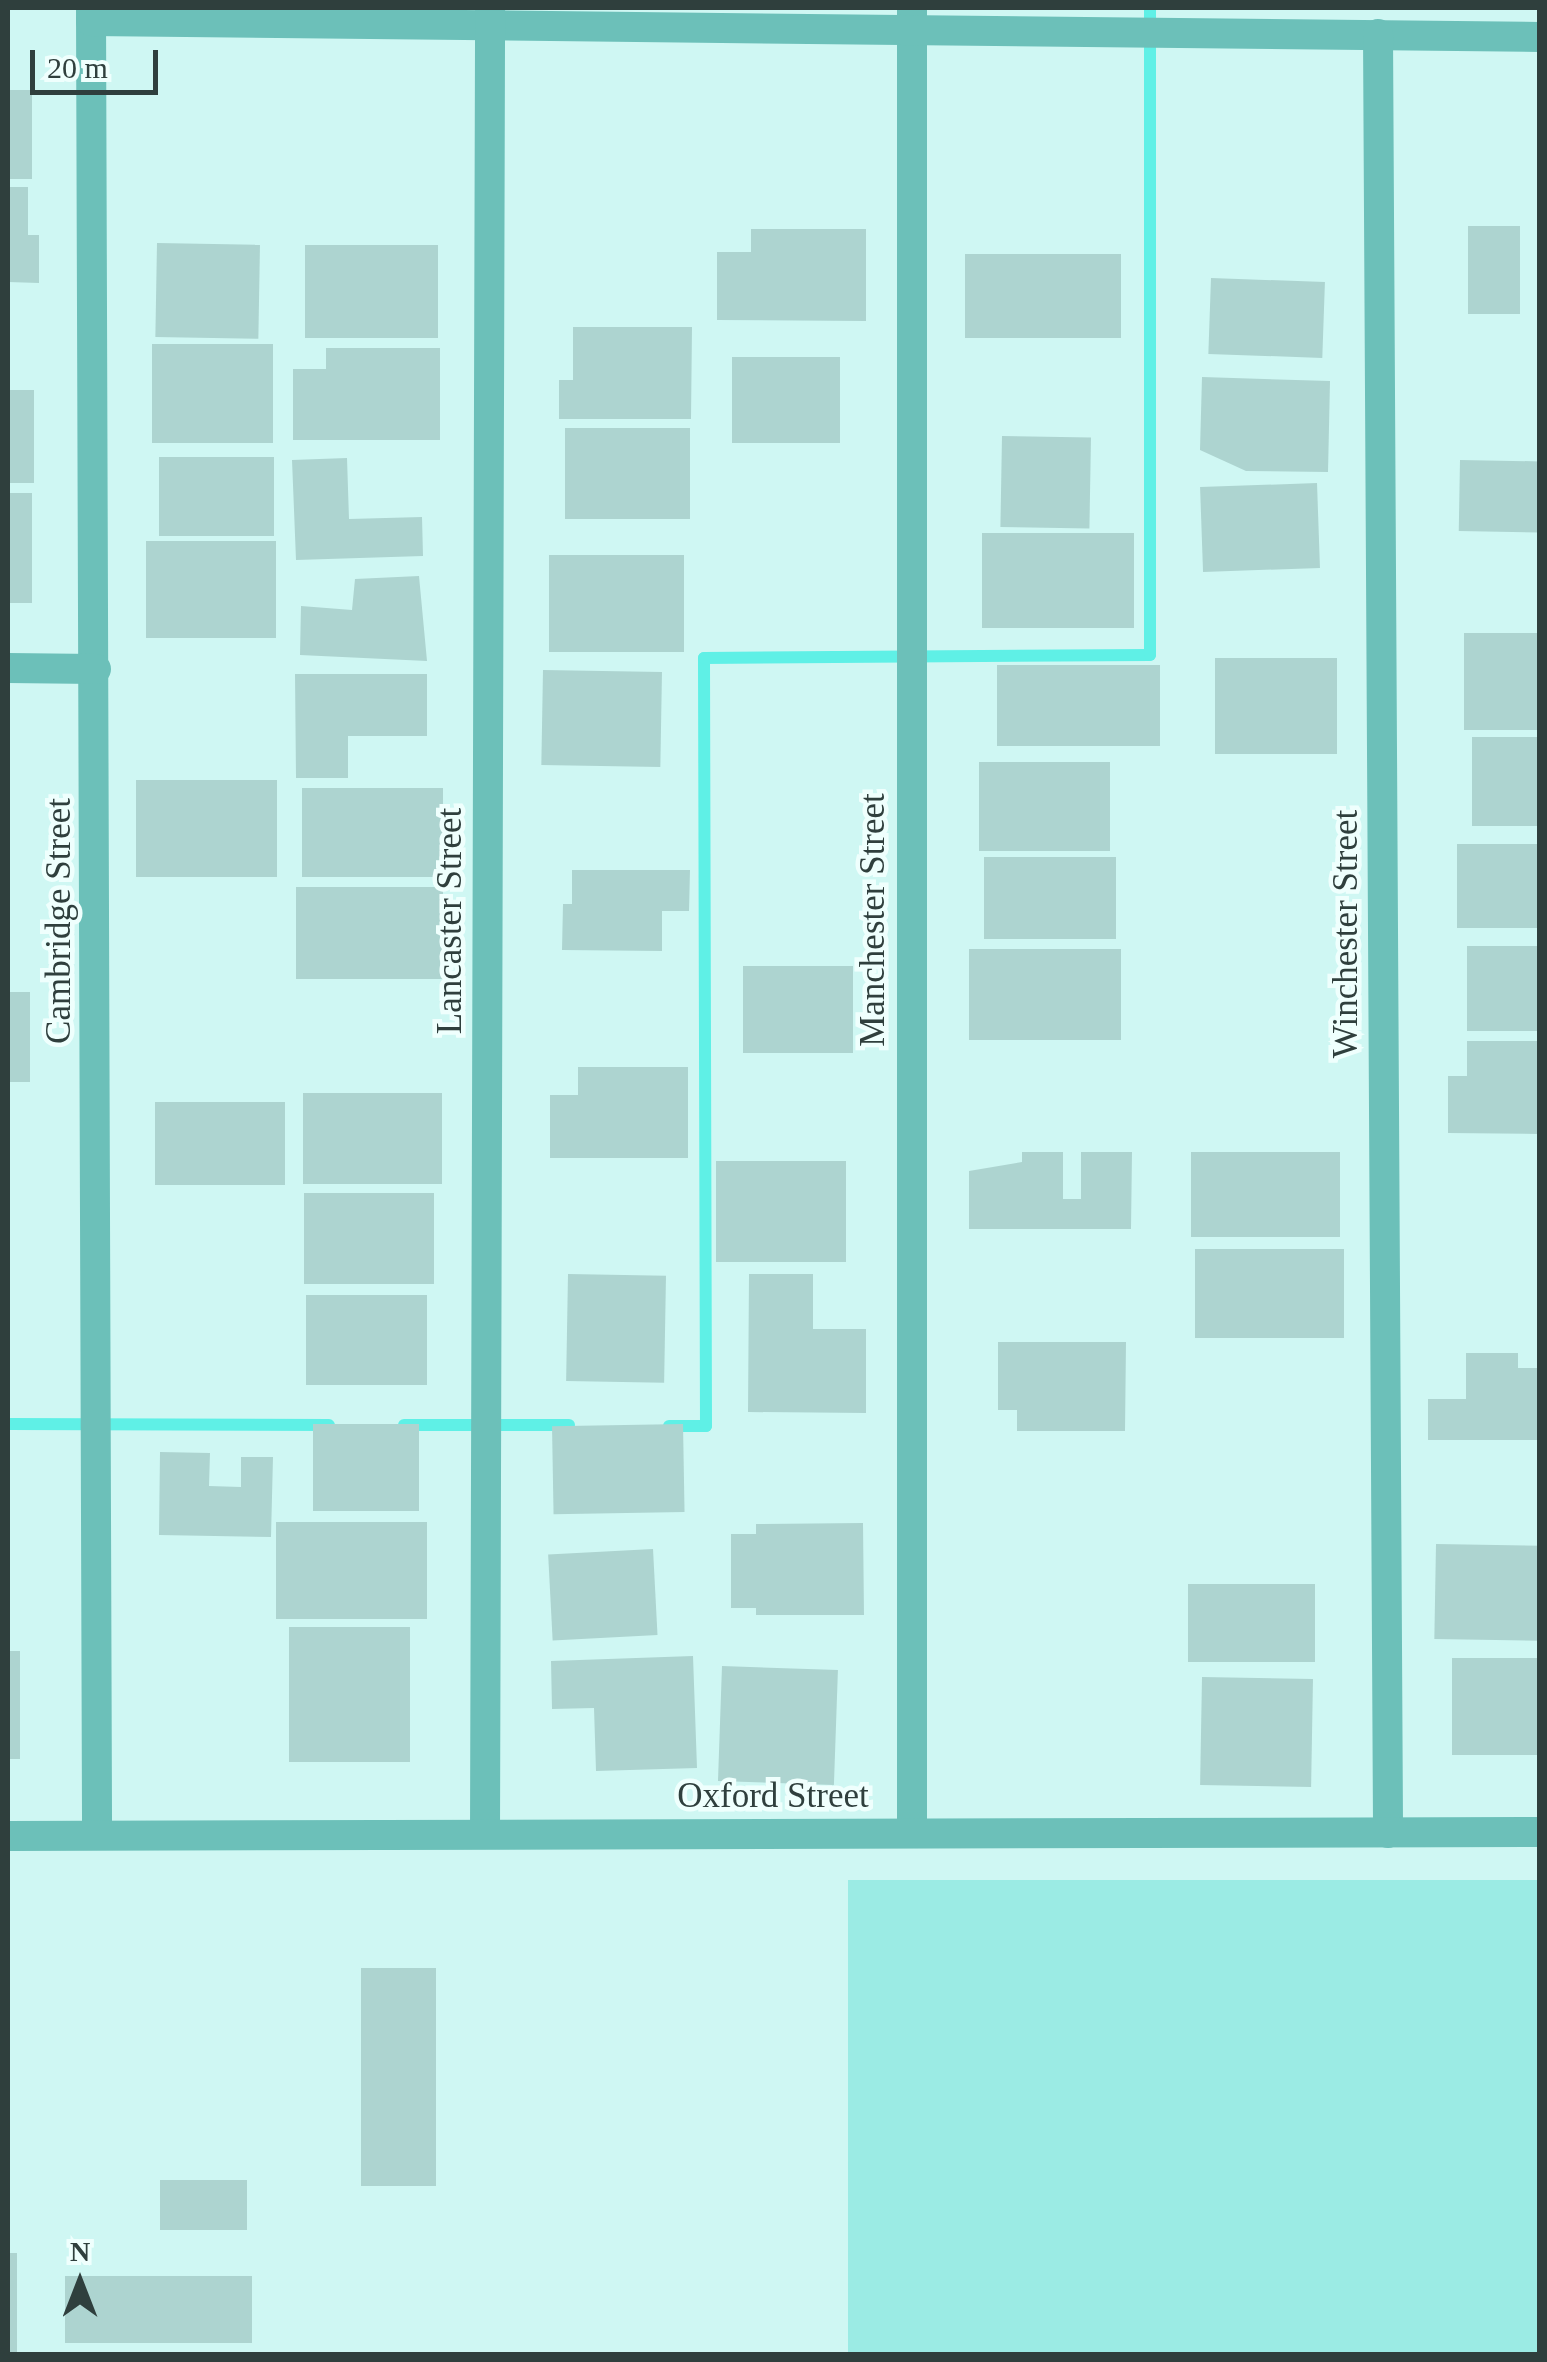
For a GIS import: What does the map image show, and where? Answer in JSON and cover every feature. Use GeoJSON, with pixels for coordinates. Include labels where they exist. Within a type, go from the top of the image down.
{"type":"FeatureCollection","features":[{"type":"Feature","properties":{"kind":"street"},"geometry":{"type":"LineString","coordinates":[[91,14],[912,18],[1540,37]]}},
{"type":"Feature","properties":{"kind":"street","name":"Cambridge Street"},"geometry":{"type":"LineString","coordinates":[[91,14],[97,1836]]}},
{"type":"Feature","properties":{"kind":"street","name":"Lancaster Street"},"geometry":{"type":"LineString","coordinates":[[485,1834],[490,16]]}},
{"type":"Feature","properties":{"kind":"street","name":"Manchester Street"},"geometry":{"type":"LineString","coordinates":[[912,18],[912,1833]]}},
{"type":"Feature","properties":{"kind":"street","name":"Winchester Street"},"geometry":{"type":"LineString","coordinates":[[1378,34],[1388,1832]]}},
{"type":"Feature","properties":{"kind":"street"},"geometry":{"type":"LineString","coordinates":[[8,668],[96,669]]}},
{"type":"Feature","properties":{"kind":"street","name":"Oxford Street"},"geometry":{"type":"LineString","coordinates":[[8,1836],[1540,1832]]}},
{"type":"Feature","properties":{"kind":"shaded area"},"geometry":{"type":"Polygon","coordinates":[[[848,1880],[1539,1880],[1539,2354],[848,2354],[848,1880]]]}},
{"type":"Feature","properties":{"kind":"building"},"geometry":{"type":"Polygon","coordinates":[[[8,90],[32,90],[32,179],[8,179],[8,90]]]}},
{"type":"Feature","properties":{"kind":"building"},"geometry":{"type":"Polygon","coordinates":[[[8,187],[28,187],[28,235],[39,235],[39,283],[8,282],[8,187]]]}},
{"type":"Feature","properties":{"kind":"building"},"geometry":{"type":"Polygon","coordinates":[[[1468,226],[1520,226],[1520,314],[1468,314],[1468,226]]]}},
{"type":"Feature","properties":{"kind":"building"},"geometry":{"type":"Polygon","coordinates":[[[751,229],[866,229],[866,321],[717,320],[717,252],[751,252],[751,229]]]}},
{"type":"Feature","properties":{"kind":"building"},"geometry":{"type":"Polygon","coordinates":[[[157,243],[260,245],[258,339],[155,337],[157,243]]]}},
{"type":"Feature","properties":{"kind":"building"},"geometry":{"type":"Polygon","coordinates":[[[305,245],[438,245],[438,338],[305,338],[305,245]]]}},
{"type":"Feature","properties":{"kind":"building"},"geometry":{"type":"Polygon","coordinates":[[[965,254],[1121,254],[1121,338],[965,338],[965,254]]]}},
{"type":"Feature","properties":{"kind":"building"},"geometry":{"type":"Polygon","coordinates":[[[1211,278],[1325,282],[1322,358],[1208,354],[1211,278]]]}},
{"type":"Feature","properties":{"kind":"building"},"geometry":{"type":"Polygon","coordinates":[[[573,327],[692,327],[691,419],[559,419],[559,380],[573,380],[573,327]]]}},
{"type":"Feature","properties":{"kind":"building"},"geometry":{"type":"Polygon","coordinates":[[[152,344],[273,344],[273,443],[152,443],[152,344]]]}},
{"type":"Feature","properties":{"kind":"building"},"geometry":{"type":"Polygon","coordinates":[[[326,348],[440,348],[440,440],[293,440],[293,369],[326,369],[326,348]]]}},
{"type":"Feature","properties":{"kind":"building"},"geometry":{"type":"Polygon","coordinates":[[[732,357],[840,357],[840,443],[732,443],[732,357]]]}},
{"type":"Feature","properties":{"kind":"building"},"geometry":{"type":"Polygon","coordinates":[[[1202,377],[1330,381],[1328,472],[1246,471],[1200,450],[1202,377]]]}},
{"type":"Feature","properties":{"kind":"building"},"geometry":{"type":"Polygon","coordinates":[[[8,390],[34,390],[34,483],[8,483],[8,390]]]}},
{"type":"Feature","properties":{"kind":"building"},"geometry":{"type":"Polygon","coordinates":[[[565,428],[690,428],[690,519],[565,519],[565,428]]]}},
{"type":"Feature","properties":{"kind":"building"},"geometry":{"type":"Polygon","coordinates":[[[1002,436],[1091,438],[1089,529],[1000,527],[1002,436]]]}},
{"type":"Feature","properties":{"kind":"building"},"geometry":{"type":"Polygon","coordinates":[[[159,457],[274,457],[274,536],[159,536],[159,457]]]}},
{"type":"Feature","properties":{"kind":"building"},"geometry":{"type":"Polygon","coordinates":[[[347,458],[349,519],[422,517],[423,556],[296,560],[292,460],[347,458]]]}},
{"type":"Feature","properties":{"kind":"building"},"geometry":{"type":"Polygon","coordinates":[[[1460,460],[1540,461],[1539,532],[1459,531],[1460,460]]]}},
{"type":"Feature","properties":{"kind":"building"},"geometry":{"type":"Polygon","coordinates":[[[1317,483],[1320,568],[1203,572],[1200,487],[1317,483]]]}},
{"type":"Feature","properties":{"kind":"building"},"geometry":{"type":"Polygon","coordinates":[[[8,493],[32,493],[32,603],[8,603],[8,493]]]}},
{"type":"Feature","properties":{"kind":"building"},"geometry":{"type":"Polygon","coordinates":[[[982,533],[1134,533],[1134,628],[982,628],[982,533]]]}},
{"type":"Feature","properties":{"kind":"building"},"geometry":{"type":"Polygon","coordinates":[[[146,541],[276,541],[276,638],[146,638],[146,541]]]}},
{"type":"Feature","properties":{"kind":"building"},"geometry":{"type":"Polygon","coordinates":[[[549,555],[684,555],[684,652],[549,652],[549,555]]]}},
{"type":"Feature","properties":{"kind":"building"},"geometry":{"type":"Polygon","coordinates":[[[419,576],[427,661],[300,655],[301,606],[352,610],[355,579],[419,576]]]}},
{"type":"Feature","properties":{"kind":"building"},"geometry":{"type":"Polygon","coordinates":[[[1464,633],[1540,633],[1540,730],[1464,730],[1464,633]]]}},
{"type":"Feature","properties":{"kind":"building"},"geometry":{"type":"Polygon","coordinates":[[[1215,658],[1337,658],[1337,754],[1215,754],[1215,658]]]}},
{"type":"Feature","properties":{"kind":"building"},"geometry":{"type":"Polygon","coordinates":[[[997,665],[1160,665],[1160,746],[997,746],[997,665]]]}},
{"type":"Feature","properties":{"kind":"building"},"geometry":{"type":"Polygon","coordinates":[[[543,670],[662,672],[660,767],[541,765],[543,670]]]}},
{"type":"Feature","properties":{"kind":"building"},"geometry":{"type":"Polygon","coordinates":[[[295,674],[427,674],[427,736],[348,736],[348,778],[296,778],[295,674]]]}},
{"type":"Feature","properties":{"kind":"building"},"geometry":{"type":"Polygon","coordinates":[[[1472,737],[1540,737],[1540,826],[1472,826],[1472,737]]]}},
{"type":"Feature","properties":{"kind":"building"},"geometry":{"type":"Polygon","coordinates":[[[979,762],[1110,762],[1110,851],[979,851],[979,762]]]}},
{"type":"Feature","properties":{"kind":"building"},"geometry":{"type":"Polygon","coordinates":[[[136,780],[277,780],[277,877],[136,877],[136,780]]]}},
{"type":"Feature","properties":{"kind":"building"},"geometry":{"type":"Polygon","coordinates":[[[302,788],[443,788],[443,877],[302,877],[302,788]]]}},
{"type":"Feature","properties":{"kind":"building"},"geometry":{"type":"Polygon","coordinates":[[[1457,844],[1540,844],[1540,928],[1457,928],[1457,844]]]}},
{"type":"Feature","properties":{"kind":"building"},"geometry":{"type":"Polygon","coordinates":[[[984,857],[1116,857],[1116,939],[984,939],[984,857]]]}},
{"type":"Feature","properties":{"kind":"building"},"geometry":{"type":"Polygon","coordinates":[[[572,870],[690,870],[689,911],[662,911],[662,951],[562,950],[563,904],[572,904],[572,870]]]}},
{"type":"Feature","properties":{"kind":"building"},"geometry":{"type":"Polygon","coordinates":[[[296,887],[443,887],[443,979],[296,979],[296,887]]]}},
{"type":"Feature","properties":{"kind":"building"},"geometry":{"type":"Polygon","coordinates":[[[1467,946],[1540,946],[1540,1031],[1467,1031],[1467,946]]]}},
{"type":"Feature","properties":{"kind":"building"},"geometry":{"type":"Polygon","coordinates":[[[969,949],[1121,949],[1121,1040],[969,1040],[969,949]]]}},
{"type":"Feature","properties":{"kind":"building"},"geometry":{"type":"Polygon","coordinates":[[[743,966],[853,966],[853,1053],[743,1053],[743,966]]]}},
{"type":"Feature","properties":{"kind":"building"},"geometry":{"type":"Polygon","coordinates":[[[8,992],[30,992],[30,1082],[8,1082],[8,992]]]}},
{"type":"Feature","properties":{"kind":"building"},"geometry":{"type":"Polygon","coordinates":[[[1467,1041],[1540,1041],[1540,1134],[1448,1133],[1448,1076],[1467,1076],[1467,1041]]]}},
{"type":"Feature","properties":{"kind":"building"},"geometry":{"type":"Polygon","coordinates":[[[578,1067],[688,1067],[688,1158],[550,1158],[550,1095],[578,1095],[578,1067]]]}},
{"type":"Feature","properties":{"kind":"building"},"geometry":{"type":"Polygon","coordinates":[[[303,1093],[442,1093],[442,1184],[303,1184],[303,1093]]]}},
{"type":"Feature","properties":{"kind":"building"},"geometry":{"type":"Polygon","coordinates":[[[155,1102],[285,1102],[285,1185],[155,1185],[155,1102]]]}},
{"type":"Feature","properties":{"kind":"building"},"geometry":{"type":"Polygon","coordinates":[[[1022,1152],[1063,1152],[1063,1199],[1081,1199],[1081,1152],[1132,1152],[1131,1229],[969,1229],[969,1171],[1022,1162],[1022,1152]]]}},
{"type":"Feature","properties":{"kind":"building"},"geometry":{"type":"Polygon","coordinates":[[[1191,1152],[1340,1152],[1340,1237],[1191,1237],[1191,1152]]]}},
{"type":"Feature","properties":{"kind":"building"},"geometry":{"type":"Polygon","coordinates":[[[716,1161],[846,1161],[846,1262],[716,1262],[716,1161]]]}},
{"type":"Feature","properties":{"kind":"building"},"geometry":{"type":"Polygon","coordinates":[[[304,1193],[434,1193],[434,1284],[304,1284],[304,1193]]]}},
{"type":"Feature","properties":{"kind":"building"},"geometry":{"type":"Polygon","coordinates":[[[1195,1249],[1344,1249],[1344,1338],[1195,1338],[1195,1249]]]}},
{"type":"Feature","properties":{"kind":"building"},"geometry":{"type":"Polygon","coordinates":[[[568,1274],[666,1276],[664,1383],[566,1381],[568,1274]]]}},
{"type":"Feature","properties":{"kind":"building"},"geometry":{"type":"Polygon","coordinates":[[[749,1274],[813,1274],[813,1329],[866,1329],[866,1413],[748,1412],[749,1274]]]}},
{"type":"Feature","properties":{"kind":"building"},"geometry":{"type":"Polygon","coordinates":[[[306,1295],[427,1295],[427,1385],[306,1385],[306,1295]]]}},
{"type":"Feature","properties":{"kind":"building"},"geometry":{"type":"Polygon","coordinates":[[[998,1342],[1126,1342],[1125,1431],[1017,1431],[1017,1410],[998,1410],[998,1342]]]}},
{"type":"Feature","properties":{"kind":"building"},"geometry":{"type":"Polygon","coordinates":[[[1466,1353],[1518,1353],[1518,1368],[1540,1368],[1540,1440],[1428,1440],[1428,1399],[1466,1399],[1466,1353]]]}},
{"type":"Feature","properties":{"kind":"building"},"geometry":{"type":"Polygon","coordinates":[[[313,1424],[419,1424],[419,1511],[313,1511],[313,1424]]]}},
{"type":"Feature","properties":{"kind":"building"},"geometry":{"type":"Polygon","coordinates":[[[683,1424],[685,1512],[554,1514],[552,1426],[683,1424]]]}},
{"type":"Feature","properties":{"kind":"building"},"geometry":{"type":"Polygon","coordinates":[[[160,1452],[210,1453],[209,1486],[241,1487],[241,1457],[273,1457],[271,1537],[159,1535],[160,1452]]]}},
{"type":"Feature","properties":{"kind":"building"},"geometry":{"type":"Polygon","coordinates":[[[276,1522],[427,1522],[427,1619],[276,1619],[276,1522]]]}},
{"type":"Feature","properties":{"kind":"building"},"geometry":{"type":"Polygon","coordinates":[[[863,1523],[864,1615],[756,1615],[756,1608],[731,1608],[731,1534],[756,1534],[756,1524],[863,1523]]]}},
{"type":"Feature","properties":{"kind":"building"},"geometry":{"type":"Polygon","coordinates":[[[1436,1544],[1540,1546],[1538,1641],[1434,1639],[1436,1544]]]}},
{"type":"Feature","properties":{"kind":"building"},"geometry":{"type":"Polygon","coordinates":[[[653,1549],[658,1635],[553,1640],[548,1554],[653,1549]]]}},
{"type":"Feature","properties":{"kind":"building"},"geometry":{"type":"Polygon","coordinates":[[[1188,1584],[1315,1584],[1315,1662],[1188,1662],[1188,1584]]]}},
{"type":"Feature","properties":{"kind":"building"},"geometry":{"type":"Polygon","coordinates":[[[289,1627],[410,1627],[410,1762],[289,1762],[289,1627]]]}},
{"type":"Feature","properties":{"kind":"building"},"geometry":{"type":"Polygon","coordinates":[[[8,1651],[20,1651],[20,1759],[8,1759],[8,1651]]]}},
{"type":"Feature","properties":{"kind":"building"},"geometry":{"type":"Polygon","coordinates":[[[693,1656],[697,1768],[596,1771],[594,1708],[552,1709],[551,1661],[693,1656]]]}},
{"type":"Feature","properties":{"kind":"building"},"geometry":{"type":"Polygon","coordinates":[[[1452,1658],[1540,1658],[1540,1755],[1452,1755],[1452,1658]]]}},
{"type":"Feature","properties":{"kind":"building"},"geometry":{"type":"Polygon","coordinates":[[[722,1666],[838,1670],[834,1785],[718,1781],[722,1666]]]}},
{"type":"Feature","properties":{"kind":"building"},"geometry":{"type":"Polygon","coordinates":[[[1202,1677],[1313,1679],[1311,1787],[1200,1785],[1202,1677]]]}},
{"type":"Feature","properties":{"kind":"building"},"geometry":{"type":"Polygon","coordinates":[[[361,1968],[436,1968],[436,2186],[361,2186],[361,1968]]]}},
{"type":"Feature","properties":{"kind":"building"},"geometry":{"type":"Polygon","coordinates":[[[160,2180],[247,2180],[247,2230],[160,2230],[160,2180]]]}},
{"type":"Feature","properties":{"kind":"building"},"geometry":{"type":"Polygon","coordinates":[[[8,2253],[17,2253],[17,2354],[8,2354],[8,2253]]]}},
{"type":"Feature","properties":{"kind":"building"},"geometry":{"type":"Polygon","coordinates":[[[65,2276],[252,2276],[252,2343],[65,2343],[65,2276]]]}},
{"type":"Feature","properties":{"kind":"waterway"},"geometry":{"type":"LineString","coordinates":[[669,1426],[706,1426],[704,658],[1150,655],[1150,8]]}},
{"type":"Feature","properties":{"kind":"waterway"},"geometry":{"type":"LineString","coordinates":[[8,1424],[329,1425]]}},
{"type":"Feature","properties":{"kind":"waterway"},"geometry":{"type":"LineString","coordinates":[[404,1425],[569,1425]]}}]}
